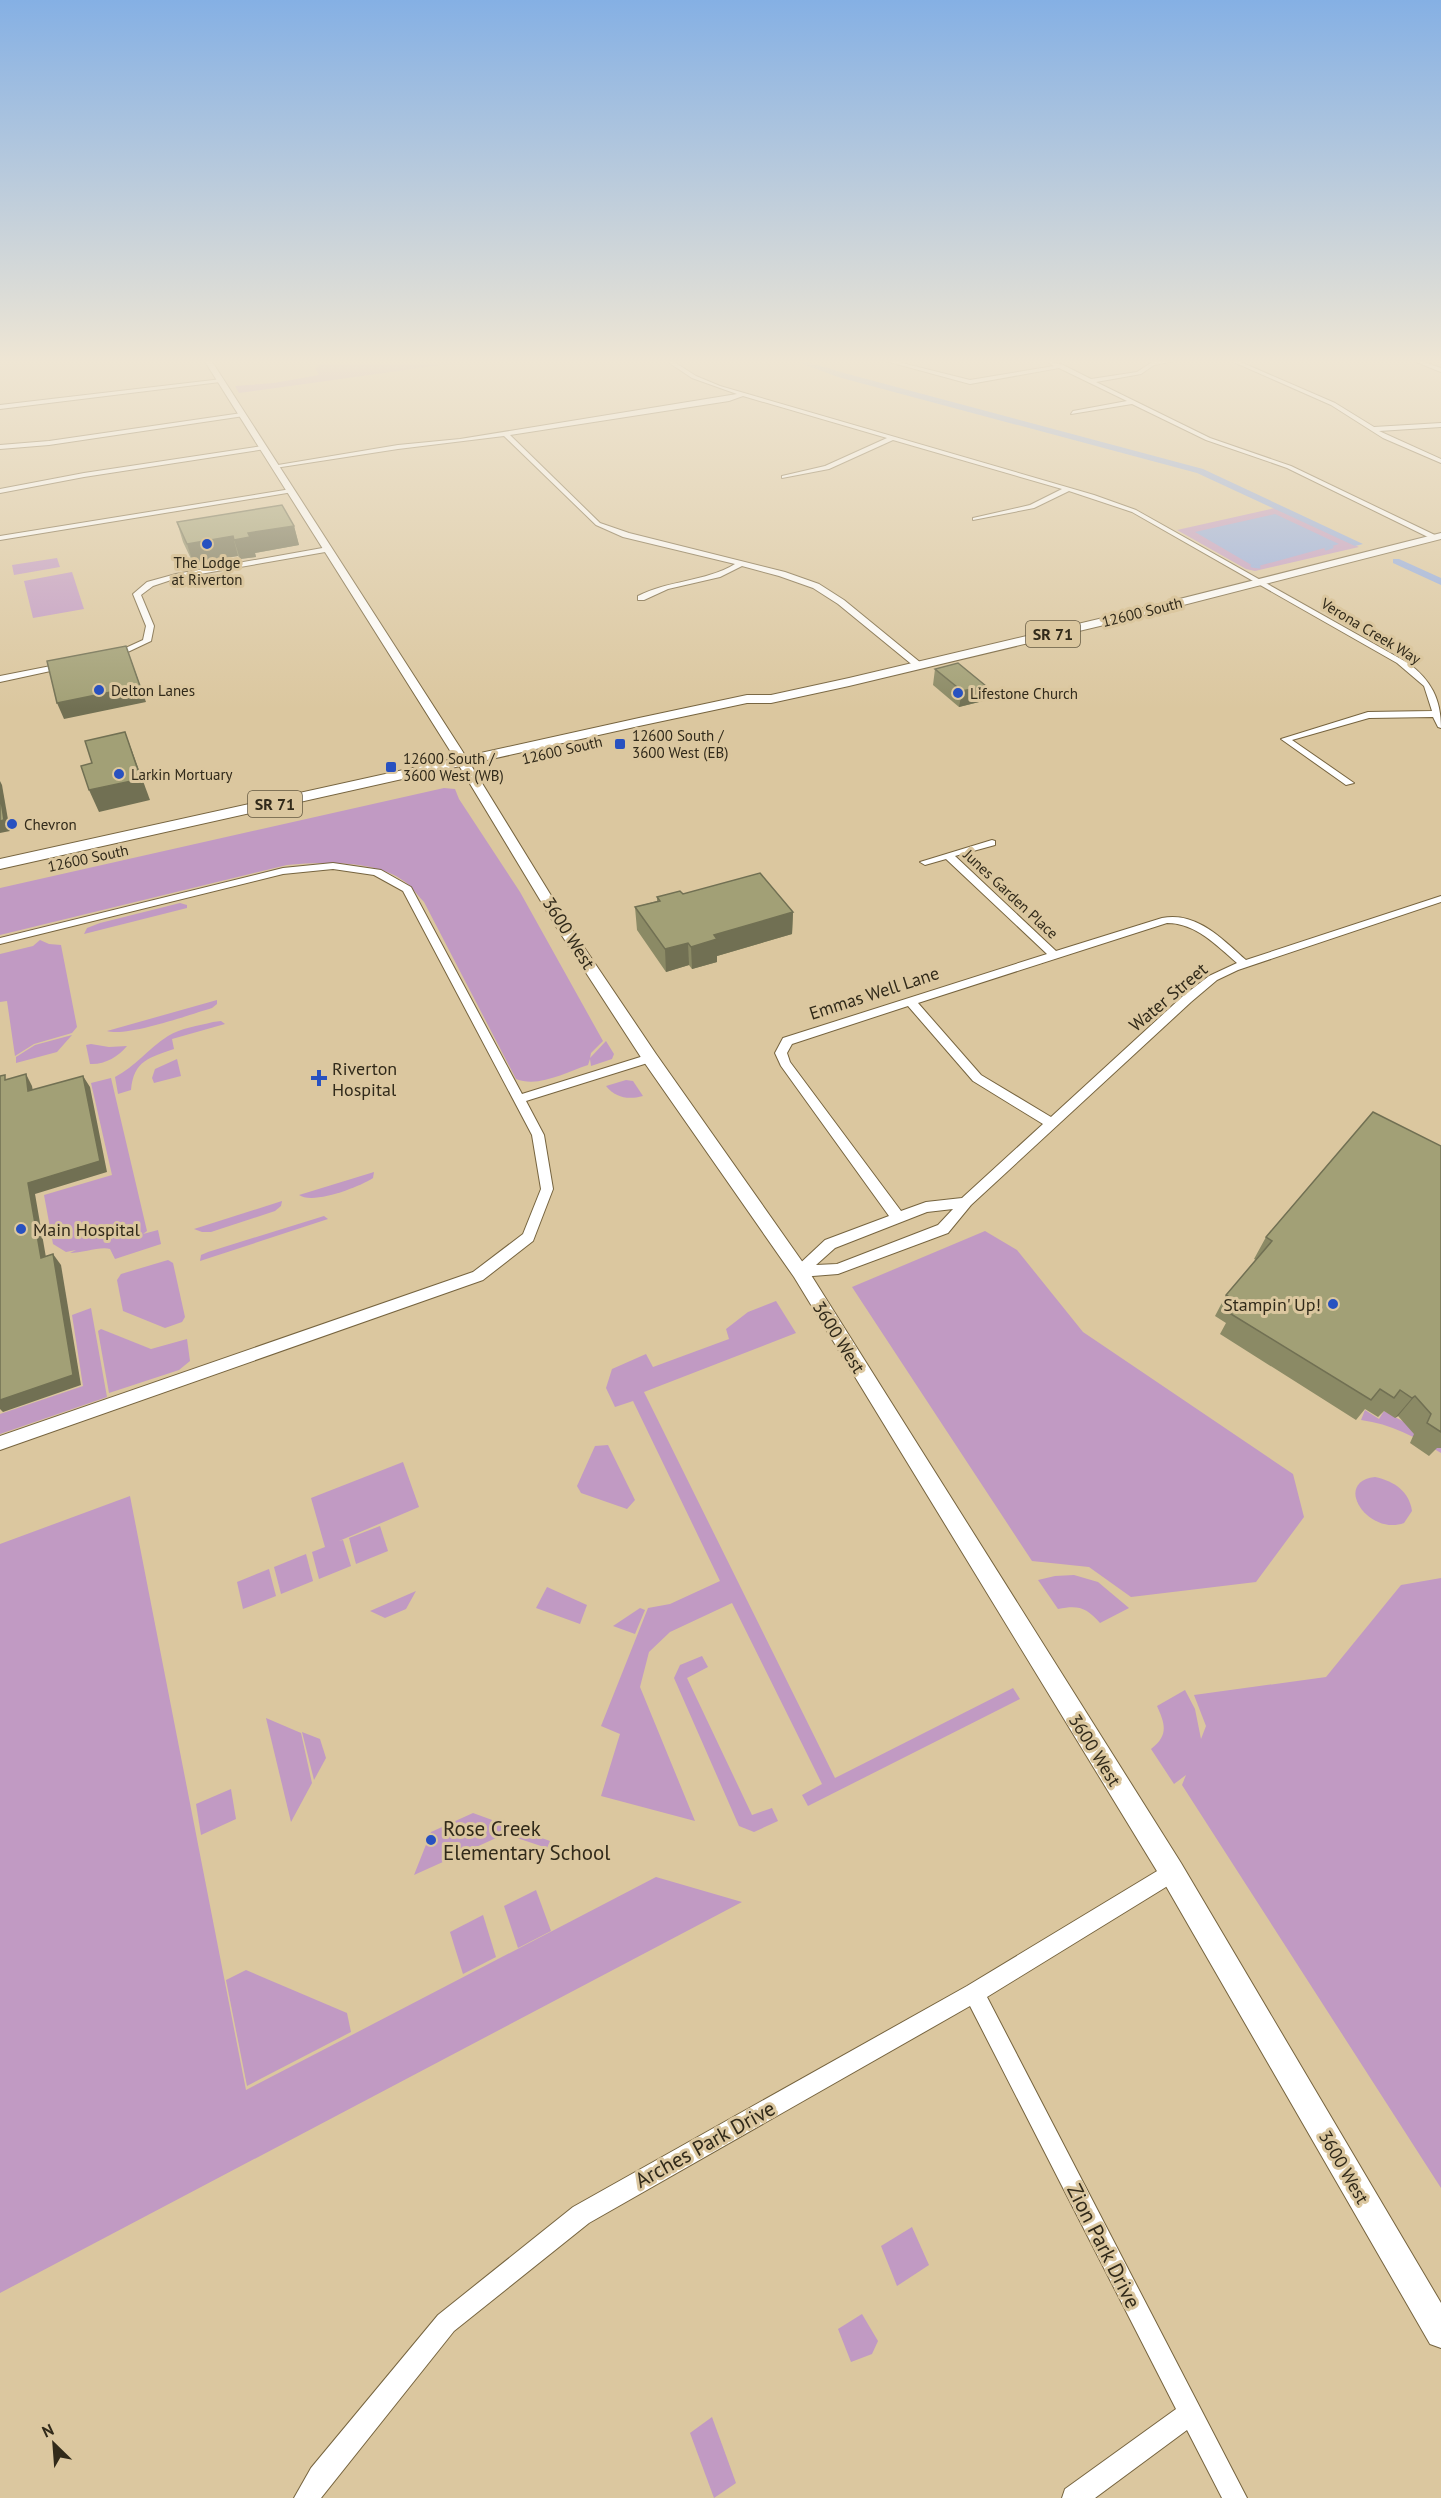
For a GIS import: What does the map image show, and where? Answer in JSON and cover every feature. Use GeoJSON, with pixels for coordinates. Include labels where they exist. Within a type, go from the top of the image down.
{"type":"FeatureCollection","features":[{"type":"Feature","properties":{"kind":"main road","name":"3600 West"},"geometry":{"type":"LineString","coordinates":[[282,477],[466,767],[564,928],[650,1058],[800,1272],[1172,1872],[1441,2333]]}},
{"type":"Feature","properties":{"kind":"main road","name":"12600 South"},"geometry":{"type":"LineString","coordinates":[[0,864],[754,707],[771,699],[1438,537]]}},
{"type":"Feature","properties":{"kind":"main road","name":"12600 South"},"geometry":{"type":"LineString","coordinates":[[0,877],[466,767]]}},
{"type":"Feature","properties":{"kind":"street"},"geometry":{"type":"LineString","coordinates":[[0,491],[76,477]]}},
{"type":"Feature","properties":{"kind":"street"},"geometry":{"type":"LineString","coordinates":[[548,477],[588,517],[604,527],[626,536],[794,578],[825,591],[918,665]]}},
{"type":"Feature","properties":{"kind":"street","name":"Verona Creek Way"},"geometry":{"type":"LineString","coordinates":[[1025,477],[1114,503],[1144,516],[1400,660],[1416,672],[1428,686],[1433,697],[1434,714],[1441,725]]}},
{"type":"Feature","properties":{"kind":"street"},"geometry":{"type":"LineString","coordinates":[[1310,477],[1438,537]]}},
{"type":"Feature","properties":{"kind":"street"},"geometry":{"type":"LineString","coordinates":[[975,519],[1032,507],[1068,489]]}},
{"type":"Feature","properties":{"kind":"street"},"geometry":{"type":"LineString","coordinates":[[0,538],[291,491]]}},
{"type":"Feature","properties":{"kind":"street"},"geometry":{"type":"LineString","coordinates":[[104,658],[115,656],[147,641],[150,626],[137,594],[150,584],[176,576],[328,549]]}},
{"type":"Feature","properties":{"kind":"street"},"geometry":{"type":"LineString","coordinates":[[641,598],[662,589],[719,576],[741,564]]}},
{"type":"Feature","properties":{"kind":"street"},"geometry":{"type":"LineString","coordinates":[[0,679],[72,664]]}},
{"type":"Feature","properties":{"kind":"street"},"geometry":{"type":"LineString","coordinates":[[1349,783],[1285,739],[1368,715],[1434,714]]}},
{"type":"Feature","properties":{"kind":"street","name":"Junes Garden Place"},"geometry":{"type":"LineString","coordinates":[[925,862],[992,843]]}},
{"type":"Feature","properties":{"kind":"street","name":"Junes Garden Place"},"geometry":{"type":"LineString","coordinates":[[948,855],[1054,955]]}},
{"type":"Feature","properties":{"kind":"street"},"geometry":{"type":"LineString","coordinates":[[0,941],[283,871],[333,866],[377,872],[407,889],[538,1135],[547,1189],[528,1237],[478,1276],[0,1443]]}},
{"type":"Feature","properties":{"kind":"street","name":"Water Street"},"geometry":{"type":"LineString","coordinates":[[800,1272],[838,1269],[942,1229],[966,1202],[1187,999],[1213,978],[1245,965],[1441,899]]}},
{"type":"Feature","properties":{"kind":"street","name":"Emmas Well Lane"},"geometry":{"type":"LineString","coordinates":[[898,1218],[785,1063],[781,1053],[783,1045],[791,1038],[1160,921],[1180,920],[1199,928],[1245,965]]}},
{"type":"Feature","properties":{"kind":"street"},"geometry":{"type":"LineString","coordinates":[[910,1001],[977,1078],[1053,1124]]}},
{"type":"Feature","properties":{"kind":"street"},"geometry":{"type":"LineString","coordinates":[[519,1099],[650,1058]]}},
{"type":"Feature","properties":{"kind":"street"},"geometry":{"type":"LineString","coordinates":[[800,1272],[830,1244],[926,1207],[966,1202]]}},
{"type":"Feature","properties":{"kind":"street","name":"Arches Park Drive"},"geometry":{"type":"LineString","coordinates":[[306,2498],[320,2477],[447,2323],[581,2214],[974,1993],[1172,1872]]}},
{"type":"Feature","properties":{"kind":"street","name":"Zion Park Drive"},"geometry":{"type":"LineString","coordinates":[[974,1993],[1235,2498]]}},
{"type":"Feature","properties":{"kind":"street"},"geometry":{"type":"LineString","coordinates":[[1074,2498],[1191,2413]]}},
{"type":"Feature","properties":{"kind":"shaded area"},"geometry":{"type":"Polygon","coordinates":[[[1275,508],[1359,547],[1255,571],[1246,569],[1177,530],[1275,508]]]}},
{"type":"Feature","properties":{"kind":"shaded area"},"geometry":{"type":"Polygon","coordinates":[[[57,558],[60,567],[14,575],[12,565],[57,558]]]}},
{"type":"Feature","properties":{"kind":"shaded area"},"geometry":{"type":"Polygon","coordinates":[[[72,572],[84,609],[33,618],[24,581],[72,572]]]}},
{"type":"Feature","properties":{"kind":"shaded area"},"geometry":{"type":"Polygon","coordinates":[[[444,788],[455,789],[459,799],[520,892],[603,1041],[591,1053],[590,1058],[606,1041],[614,1054],[612,1059],[591,1066],[590,1059],[588,1065],[534,1082],[516,1079],[424,902],[409,885],[397,877],[367,866],[334,863],[287,865],[0,935],[0,888],[444,788]]]}},
{"type":"Feature","properties":{"kind":"shaded area"},"geometry":{"type":"Polygon","coordinates":[[[180,903],[187,905],[187,908],[84,934],[87,928],[100,923],[180,903]]]}},
{"type":"Feature","properties":{"kind":"shaded area"},"geometry":{"type":"Polygon","coordinates":[[[40,940],[49,944],[61,945],[77,1027],[72,1033],[34,1044],[15,1056],[7,1001],[0,1002],[0,954],[33,946],[40,940]]]}},
{"type":"Feature","properties":{"kind":"shaded area"},"geometry":{"type":"Polygon","coordinates":[[[217,1000],[217,1004],[212,1008],[158,1024],[129,1031],[107,1031],[217,1000]]]}},
{"type":"Feature","properties":{"kind":"shaded area"},"geometry":{"type":"Polygon","coordinates":[[[221,1021],[225,1024],[172,1039],[174,1049],[150,1058],[139,1066],[135,1072],[131,1090],[118,1094],[115,1077],[161,1041],[178,1031],[221,1021]]]}},
{"type":"Feature","properties":{"kind":"shaded area"},"geometry":{"type":"Polygon","coordinates":[[[72,1035],[57,1052],[16,1063],[16,1057],[35,1045],[72,1035]]]}},
{"type":"Feature","properties":{"kind":"shaded area"},"geometry":{"type":"Polygon","coordinates":[[[86,1045],[109,1047],[127,1046],[110,1060],[90,1064],[86,1045]]]}},
{"type":"Feature","properties":{"kind":"shaded area"},"geometry":{"type":"Polygon","coordinates":[[[177,1059],[181,1076],[154,1083],[152,1078],[155,1069],[177,1059]]]}},
{"type":"Feature","properties":{"kind":"shaded area"},"geometry":{"type":"Polygon","coordinates":[[[111,1078],[147,1231],[143,1234],[158,1230],[161,1244],[115,1259],[110,1249],[70,1253],[76,1250],[66,1252],[53,1244],[44,1195],[112,1175],[91,1083],[111,1078]]]}},
{"type":"Feature","properties":{"kind":"shaded area"},"geometry":{"type":"Polygon","coordinates":[[[626,1080],[633,1081],[643,1096],[623,1097],[606,1086],[626,1080]]]}},
{"type":"Feature","properties":{"kind":"shaded area"},"geometry":{"type":"Polygon","coordinates":[[[374,1172],[373,1178],[336,1194],[314,1198],[299,1195],[374,1172]]]}},
{"type":"Feature","properties":{"kind":"shaded area"},"geometry":{"type":"Polygon","coordinates":[[[282,1201],[281,1206],[275,1211],[211,1232],[194,1229],[282,1201]]]}},
{"type":"Feature","properties":{"kind":"shaded area"},"geometry":{"type":"Polygon","coordinates":[[[324,1216],[328,1219],[200,1261],[201,1255],[208,1252],[324,1216]]]}},
{"type":"Feature","properties":{"kind":"shaded area"},"geometry":{"type":"Polygon","coordinates":[[[985,1231],[1017,1250],[1083,1332],[1293,1474],[1304,1517],[1256,1582],[1131,1597],[1089,1567],[1032,1561],[852,1287],[985,1231]]]}},
{"type":"Feature","properties":{"kind":"shaded area"},"geometry":{"type":"Polygon","coordinates":[[[168,1260],[173,1263],[185,1317],[182,1322],[165,1328],[123,1311],[117,1280],[121,1274],[168,1260]]]}},
{"type":"Feature","properties":{"kind":"shaded area"},"geometry":{"type":"Polygon","coordinates":[[[776,1301],[796,1333],[644,1392],[835,1778],[1013,1688],[1020,1699],[808,1806],[802,1795],[822,1784],[732,1603],[670,1632],[649,1652],[640,1687],[695,1821],[601,1796],[620,1734],[601,1726],[648,1608],[670,1604],[720,1581],[633,1401],[615,1407],[606,1388],[612,1369],[646,1354],[653,1367],[729,1339],[726,1329],[748,1312],[776,1301]]]}},
{"type":"Feature","properties":{"kind":"shaded area"},"geometry":{"type":"Polygon","coordinates":[[[91,1308],[107,1397],[0,1434],[0,1414],[83,1386],[72,1315],[91,1308]]]}},
{"type":"Feature","properties":{"kind":"shaded area"},"geometry":{"type":"Polygon","coordinates":[[[101,1329],[151,1349],[187,1339],[190,1361],[179,1370],[109,1393],[98,1331],[101,1329]]]}},
{"type":"Feature","properties":{"kind":"shaded area"},"geometry":{"type":"Polygon","coordinates":[[[1365,1410],[1379,1419],[1384,1411],[1441,1442],[1441,1453],[1402,1432],[1361,1420],[1365,1410]]]}},
{"type":"Feature","properties":{"kind":"shaded area"},"geometry":{"type":"Polygon","coordinates":[[[608,1445],[635,1500],[627,1509],[581,1493],[577,1486],[595,1446],[608,1445]]]}},
{"type":"Feature","properties":{"kind":"shaded area"},"geometry":{"type":"Polygon","coordinates":[[[403,1462],[419,1507],[339,1541],[343,1540],[351,1566],[319,1579],[312,1552],[325,1547],[311,1498],[403,1462]]]}},
{"type":"Feature","properties":{"kind":"shaded area"},"geometry":{"type":"Polygon","coordinates":[[[1375,1477],[1394,1484],[1408,1498],[1412,1511],[1404,1523],[1391,1525],[1378,1522],[1360,1507],[1356,1497],[1356,1488],[1362,1481],[1375,1477]]]}},
{"type":"Feature","properties":{"kind":"shaded area"},"geometry":{"type":"Polygon","coordinates":[[[130,1496],[246,2090],[656,1877],[742,1902],[0,2293],[0,1544],[130,1496]]]}},
{"type":"Feature","properties":{"kind":"shaded area"},"geometry":{"type":"Polygon","coordinates":[[[380,1526],[388,1551],[356,1564],[349,1538],[380,1526]]]}},
{"type":"Feature","properties":{"kind":"shaded area"},"geometry":{"type":"Polygon","coordinates":[[[306,1554],[313,1581],[281,1594],[274,1567],[306,1554]]]}},
{"type":"Feature","properties":{"kind":"shaded area"},"geometry":{"type":"Polygon","coordinates":[[[269,1569],[276,1596],[243,1609],[237,1582],[269,1569]]]}},
{"type":"Feature","properties":{"kind":"shaded area"},"geometry":{"type":"Polygon","coordinates":[[[1074,1575],[1098,1582],[1129,1608],[1100,1623],[1081,1608],[1058,1609],[1038,1580],[1074,1575]]]}},
{"type":"Feature","properties":{"kind":"shaded area"},"geometry":{"type":"Polygon","coordinates":[[[1441,1578],[1441,2188],[1182,1785],[1186,1775],[1174,1784],[1151,1749],[1161,1739],[1164,1729],[1157,1706],[1185,1690],[1195,1709],[1201,1739],[1206,1726],[1194,1695],[1326,1677],[1401,1585],[1441,1578]]]}},
{"type":"Feature","properties":{"kind":"shaded area"},"geometry":{"type":"Polygon","coordinates":[[[547,1587],[587,1605],[580,1624],[536,1608],[547,1587]]]}},
{"type":"Feature","properties":{"kind":"shaded area"},"geometry":{"type":"Polygon","coordinates":[[[416,1591],[406,1609],[385,1618],[370,1611],[416,1591]]]}},
{"type":"Feature","properties":{"kind":"shaded area"},"geometry":{"type":"Polygon","coordinates":[[[640,1608],[645,1610],[635,1634],[613,1626],[640,1608]]]}},
{"type":"Feature","properties":{"kind":"shaded area"},"geometry":{"type":"Polygon","coordinates":[[[702,1656],[708,1667],[687,1678],[752,1815],[772,1808],[778,1821],[754,1832],[739,1826],[674,1678],[680,1665],[702,1656]]]}},
{"type":"Feature","properties":{"kind":"shaded area"},"geometry":{"type":"Polygon","coordinates":[[[266,1718],[301,1733],[312,1783],[291,1822],[266,1718]]]}},
{"type":"Feature","properties":{"kind":"shaded area"},"geometry":{"type":"Polygon","coordinates":[[[302,1732],[320,1739],[326,1758],[314,1780],[302,1732]]]}},
{"type":"Feature","properties":{"kind":"shaded area"},"geometry":{"type":"Polygon","coordinates":[[[231,1789],[236,1819],[201,1835],[196,1804],[231,1789]]]}},
{"type":"Feature","properties":{"kind":"shaded area"},"geometry":{"type":"Polygon","coordinates":[[[473,1813],[550,1841],[547,1848],[505,1834],[414,1875],[431,1832],[473,1813]]]}},
{"type":"Feature","properties":{"kind":"shaded area"},"geometry":{"type":"Polygon","coordinates":[[[536,1890],[551,1931],[518,1948],[504,1906],[536,1890]]]}},
{"type":"Feature","properties":{"kind":"shaded area"},"geometry":{"type":"Polygon","coordinates":[[[483,1915],[496,1957],[463,1974],[450,1932],[483,1915]]]}},
{"type":"Feature","properties":{"kind":"shaded area"},"geometry":{"type":"Polygon","coordinates":[[[246,1970],[347,2013],[351,2032],[247,2086],[226,1980],[246,1970]]]}},
{"type":"Feature","properties":{"kind":"shaded area"},"geometry":{"type":"Polygon","coordinates":[[[912,2227],[929,2265],[897,2286],[881,2246],[912,2227]]]}},
{"type":"Feature","properties":{"kind":"shaded area"},"geometry":{"type":"Polygon","coordinates":[[[862,2314],[878,2341],[872,2354],[851,2362],[838,2329],[862,2314]]]}},
{"type":"Feature","properties":{"kind":"shaded area"},"geometry":{"type":"Polygon","coordinates":[[[712,2417],[736,2483],[714,2498],[690,2433],[712,2417]]]}},
{"type":"Feature","properties":{"kind":"water"},"geometry":{"type":"Polygon","coordinates":[[[1275,514],[1339,544],[1255,567],[1195,532],[1275,514]]]}},
{"type":"Feature","properties":{"kind":"building"},"geometry":{"type":"Polygon","coordinates":[[[282,505],[294,526],[248,533],[250,537],[234,540],[233,536],[187,544],[177,522],[282,505]]]}},
{"type":"Feature","properties":{"kind":"building"},"geometry":{"type":"Polygon","coordinates":[[[126,646],[140,686],[57,703],[47,661],[126,646]]]}},
{"type":"Feature","properties":{"kind":"building"},"geometry":{"type":"Polygon","coordinates":[[[958,663],[986,686],[962,691],[935,669],[958,663]]]}},
{"type":"Feature","properties":{"kind":"building"},"geometry":{"type":"Polygon","coordinates":[[[125,732],[141,779],[89,790],[81,766],[92,763],[85,741],[125,732]]]}},
{"type":"Feature","properties":{"kind":"building"},"geometry":{"type":"Polygon","coordinates":[[[0,794],[4,820],[0,821],[0,794]]]}},
{"type":"Feature","properties":{"kind":"building"},"geometry":{"type":"Polygon","coordinates":[[[760,873],[793,912],[714,935],[717,939],[691,947],[688,943],[665,949],[635,907],[660,901],[657,897],[680,891],[683,894],[760,873]]]}},
{"type":"Feature","properties":{"kind":"building","name":"Main Hospital"},"geometry":{"type":"Polygon","coordinates":[[[26,1074],[28,1091],[83,1076],[100,1161],[28,1183],[41,1258],[53,1254],[73,1375],[0,1400],[0,1076],[5,1075],[5,1080],[26,1074]]]}},
{"type":"Feature","properties":{"kind":"building","name":"Stampin' Up!"},"geometry":{"type":"Polygon","coordinates":[[[1373,1112],[1441,1146],[1441,1432],[1427,1423],[1431,1414],[1415,1396],[1412,1398],[1400,1390],[1394,1398],[1380,1389],[1371,1400],[1231,1314],[1240,1304],[1226,1295],[1272,1241],[1266,1237],[1373,1112]]]}},
{"type":"Feature","properties":{"kind":"waterway"},"geometry":{"type":"LineString","coordinates":[[1212,477],[1358,544]]}},
{"type":"Feature","properties":{"kind":"waterway"},"geometry":{"type":"LineString","coordinates":[[1326,549],[1332,547]]}},
{"type":"Feature","properties":{"kind":"waterway"},"geometry":{"type":"LineString","coordinates":[[1396,561],[1441,582]]}},
{"type":"Feature","properties":{"kind":"waterway"},"geometry":{"type":"LineString","coordinates":[[1252,566],[1259,567]]}},
{"type":"Feature","properties":{"kind":"place","name":"The Lodge at Riverton"},"geometry":{"type":"Point","coordinates":[207,544]}},
{"type":"Feature","properties":{"kind":"place","name":"Delton Lanes"},"geometry":{"type":"Point","coordinates":[99,690]}},
{"type":"Feature","properties":{"kind":"place","name":"Lifestone Church"},"geometry":{"type":"Point","coordinates":[958,693]}},
{"type":"Feature","properties":{"kind":"place","name":"12600 South / 3600 West (EB)"},"geometry":{"type":"Point","coordinates":[620,744]}},
{"type":"Feature","properties":{"kind":"place","name":"12600 South / 3600 West (WB)"},"geometry":{"type":"Point","coordinates":[391,767]}},
{"type":"Feature","properties":{"kind":"place","name":"Larkin Mortuary"},"geometry":{"type":"Point","coordinates":[119,774]}},
{"type":"Feature","properties":{"kind":"place","name":"Chevron"},"geometry":{"type":"Point","coordinates":[12,824]}},
{"type":"Feature","properties":{"kind":"place","name":"Riverton Hospital"},"geometry":{"type":"Point","coordinates":[319,1078]}},
{"type":"Feature","properties":{"kind":"place","name":"Main Hospital"},"geometry":{"type":"Point","coordinates":[21,1229]}},
{"type":"Feature","properties":{"kind":"place","name":"Stampin' Up!"},"geometry":{"type":"Point","coordinates":[1333,1304]}},
{"type":"Feature","properties":{"kind":"place","name":"Rose Creek Elementary School"},"geometry":{"type":"Point","coordinates":[431,1840]}}]}
